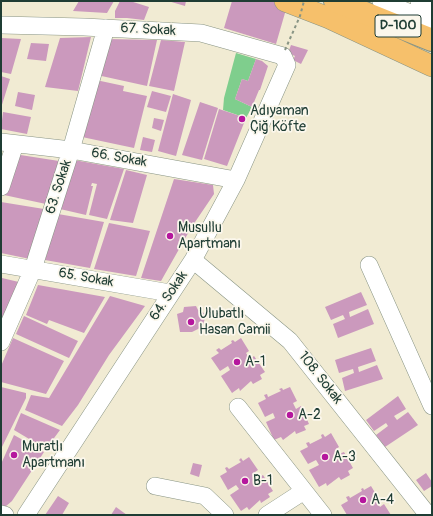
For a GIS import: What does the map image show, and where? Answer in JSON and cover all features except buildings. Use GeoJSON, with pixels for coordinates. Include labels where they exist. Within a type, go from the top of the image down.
{"type":"FeatureCollection","features":[{"type":"Feature","properties":{"kind":"highway","name":"D-100"},"geometry":{"type":"LineString","coordinates":[[335,1],[373,6],[432,40]]}},
{"type":"Feature","properties":{"kind":"highway"},"geometry":{"type":"LineString","coordinates":[[373,6],[432,52]]}},
{"type":"Feature","properties":{"kind":"main road"},"geometry":{"type":"LineString","coordinates":[[285,1],[329,18],[432,66]]}},
{"type":"Feature","properties":{"kind":"street"},"geometry":{"type":"LineString","coordinates":[[419,1],[432,6]]}},
{"type":"Feature","properties":{"kind":"street"},"geometry":{"type":"LineString","coordinates":[[373,6],[432,22]]}},
{"type":"Feature","properties":{"kind":"street","name":"67. Sokak"},"geometry":{"type":"LineString","coordinates":[[1,25],[201,33],[286,57]]}},
{"type":"Feature","properties":{"kind":"street","name":"63. Sokak"},"geometry":{"type":"LineString","coordinates":[[1,342],[33,269],[71,150],[106,28]]}},
{"type":"Feature","properties":{"kind":"street","name":"64. Sokak"},"geometry":{"type":"LineString","coordinates":[[26,515],[193,260],[236,180],[286,57]]}},
{"type":"Feature","properties":{"kind":"street"},"geometry":{"type":"LineString","coordinates":[[1,187],[8,143]]}},
{"type":"Feature","properties":{"kind":"street","name":"66. Sokak"},"geometry":{"type":"LineString","coordinates":[[8,143],[71,150],[236,180]]}},
{"type":"Feature","properties":{"kind":"street","name":"108. Sokak"},"geometry":{"type":"LineString","coordinates":[[193,260],[290,341],[428,515]]}},
{"type":"Feature","properties":{"kind":"street","name":"65. Sokak"},"geometry":{"type":"LineString","coordinates":[[1,264],[170,293]]}},
{"type":"Feature","properties":{"kind":"street"},"geometry":{"type":"LineString","coordinates":[[369,265],[432,406]]}},
{"type":"Feature","properties":{"kind":"street"},"geometry":{"type":"LineString","coordinates":[[238,407],[323,515]]}},
{"type":"Feature","properties":{"kind":"street"},"geometry":{"type":"LineString","coordinates":[[154,486],[205,496],[225,515]]}},
{"type":"Feature","properties":{"kind":"street"},"geometry":{"type":"LineString","coordinates":[[267,515],[304,491]]}},
{"type":"Feature","properties":{"kind":"street"},"geometry":{"type":"LineString","coordinates":[[1,514],[5,515]]}},
{"type":"Feature","properties":{"kind":"path"},"geometry":{"type":"LineString","coordinates":[[286,57],[304,1]]}},
{"type":"Feature","properties":{"kind":"green space"},"geometry":{"type":"Polygon","coordinates":[[[236,53],[256,59],[248,81],[242,79],[235,99],[252,107],[246,118],[223,110],[224,98],[236,53]]]}},
{"type":"Feature","properties":{"kind":"place","name":"Adıyaman Çiğ Köfte"},"geometry":{"type":"Point","coordinates":[242,119]}},
{"type":"Feature","properties":{"kind":"place","name":"Musullu Apartmanı"},"geometry":{"type":"Point","coordinates":[170,236]}},
{"type":"Feature","properties":{"kind":"place","name":"Ulubatlı Hasan Camii"},"geometry":{"type":"Point","coordinates":[191,322]}},
{"type":"Feature","properties":{"kind":"place","name":"A-1"},"geometry":{"type":"Point","coordinates":[237,362]}},
{"type":"Feature","properties":{"kind":"place","name":"A-2"},"geometry":{"type":"Point","coordinates":[290,415]}},
{"type":"Feature","properties":{"kind":"place","name":"Muratlı Apartmanı"},"geometry":{"type":"Point","coordinates":[14,455]}},
{"type":"Feature","properties":{"kind":"place","name":"A-3"},"geometry":{"type":"Point","coordinates":[325,457]}},
{"type":"Feature","properties":{"kind":"place","name":"B-1"},"geometry":{"type":"Point","coordinates":[245,481]}},
{"type":"Feature","properties":{"kind":"place","name":"A-4"},"geometry":{"type":"Point","coordinates":[363,500]}}]}
